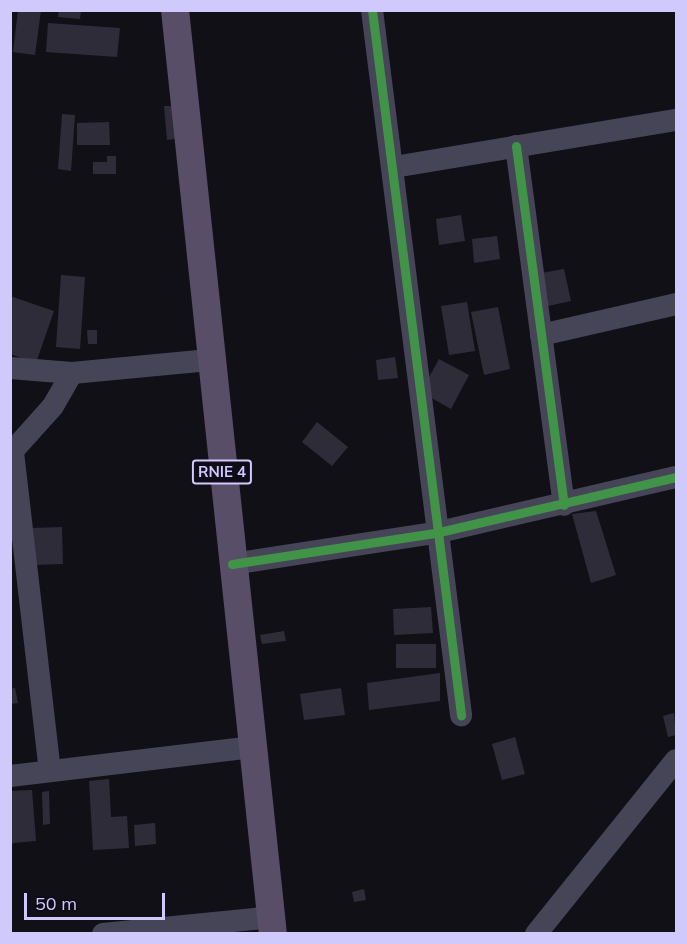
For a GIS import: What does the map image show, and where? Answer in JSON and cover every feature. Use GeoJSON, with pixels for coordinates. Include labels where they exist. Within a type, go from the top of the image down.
{"type":"FeatureCollection","features":[{"type":"Feature","properties":{"kind":"main road","name":"RNIE 4"},"geometry":{"type":"LineString","coordinates":[[175,10],[209,360],[255,747],[272,925]]}},
{"type":"Feature","properties":{"kind":"street"},"geometry":{"type":"LineString","coordinates":[[372,10],[394,166],[435,534],[461,715]]}},
{"type":"Feature","properties":{"kind":"street"},"geometry":{"type":"LineString","coordinates":[[394,166],[676,120]]}},
{"type":"Feature","properties":{"kind":"street"},"geometry":{"type":"LineString","coordinates":[[516,146],[564,505]]}},
{"type":"Feature","properties":{"kind":"street"},"geometry":{"type":"LineString","coordinates":[[541,335],[676,304]]}},
{"type":"Feature","properties":{"kind":"street"},"geometry":{"type":"LineString","coordinates":[[10,368],[72,373],[209,360]]}},
{"type":"Feature","properties":{"kind":"street"},"geometry":{"type":"LineString","coordinates":[[50,770],[12,453],[64,391],[72,373]]}},
{"type":"Feature","properties":{"kind":"street"},"geometry":{"type":"LineString","coordinates":[[232,564],[435,534],[676,477]]}},
{"type":"Feature","properties":{"kind":"street"},"geometry":{"type":"LineString","coordinates":[[10,776],[255,747]]}},
{"type":"Feature","properties":{"kind":"street"},"geometry":{"type":"LineString","coordinates":[[536,933],[676,760]]}},
{"type":"Feature","properties":{"kind":"street"},"geometry":{"type":"LineString","coordinates":[[104,933],[272,925]]}},
{"type":"Feature","properties":{"kind":"building"},"geometry":{"type":"Polygon","coordinates":[[[18,10],[41,10],[35,55],[13,52],[18,10]]]}},
{"type":"Feature","properties":{"kind":"building"},"geometry":{"type":"Polygon","coordinates":[[[59,10],[81,10],[80,19],[58,17],[59,10]]]}},
{"type":"Feature","properties":{"kind":"building"},"geometry":{"type":"Polygon","coordinates":[[[48,23],[120,28],[117,57],[46,52],[48,23]]]}},
{"type":"Feature","properties":{"kind":"building"},"geometry":{"type":"Polygon","coordinates":[[[164,106],[173,106],[175,139],[167,140],[164,106]]]}},
{"type":"Feature","properties":{"kind":"building"},"geometry":{"type":"Polygon","coordinates":[[[62,114],[75,115],[71,171],[58,169],[62,114]]]}},
{"type":"Feature","properties":{"kind":"building"},"geometry":{"type":"Polygon","coordinates":[[[109,122],[110,145],[77,145],[77,123],[109,122]]]}},
{"type":"Feature","properties":{"kind":"building"},"geometry":{"type":"Polygon","coordinates":[[[107,156],[116,156],[116,174],[93,174],[93,162],[107,162],[107,156]]]}},
{"type":"Feature","properties":{"kind":"building"},"geometry":{"type":"Polygon","coordinates":[[[461,215],[465,241],[439,245],[436,219],[461,215]]]}},
{"type":"Feature","properties":{"kind":"building"},"geometry":{"type":"Polygon","coordinates":[[[497,236],[500,259],[474,263],[472,239],[497,236]]]}},
{"type":"Feature","properties":{"kind":"building"},"geometry":{"type":"Polygon","coordinates":[[[564,269],[571,301],[548,306],[541,273],[564,269]]]}},
{"type":"Feature","properties":{"kind":"building"},"geometry":{"type":"Polygon","coordinates":[[[61,275],[85,277],[80,349],[56,347],[61,275]]]}},
{"type":"Feature","properties":{"kind":"building"},"geometry":{"type":"Polygon","coordinates":[[[10,296],[54,311],[36,363],[10,354],[10,296]]]}},
{"type":"Feature","properties":{"kind":"building"},"geometry":{"type":"Polygon","coordinates":[[[467,302],[475,351],[449,355],[441,306],[467,302]]]}},
{"type":"Feature","properties":{"kind":"building"},"geometry":{"type":"Polygon","coordinates":[[[498,307],[510,369],[484,375],[471,312],[498,307]]]}},
{"type":"Feature","properties":{"kind":"building"},"geometry":{"type":"Polygon","coordinates":[[[87,330],[97,330],[97,344],[88,344],[87,330]]]}},
{"type":"Feature","properties":{"kind":"building"},"geometry":{"type":"Polygon","coordinates":[[[395,357],[398,378],[378,380],[376,360],[395,357]]]}},
{"type":"Feature","properties":{"kind":"building"},"geometry":{"type":"Polygon","coordinates":[[[439,359],[469,375],[451,409],[421,392],[439,359]]]}},
{"type":"Feature","properties":{"kind":"building"},"geometry":{"type":"Polygon","coordinates":[[[317,422],[348,447],[332,466],[302,442],[317,422]]]}},
{"type":"Feature","properties":{"kind":"building"},"geometry":{"type":"Polygon","coordinates":[[[596,511],[616,575],[591,583],[572,514],[596,511]]]}},
{"type":"Feature","properties":{"kind":"building"},"geometry":{"type":"Polygon","coordinates":[[[62,527],[63,564],[34,565],[33,528],[62,527]]]}},
{"type":"Feature","properties":{"kind":"building"},"geometry":{"type":"Polygon","coordinates":[[[431,607],[433,633],[394,635],[393,609],[431,607]]]}},
{"type":"Feature","properties":{"kind":"building"},"geometry":{"type":"Polygon","coordinates":[[[284,631],[286,641],[262,644],[260,635],[284,631]]]}},
{"type":"Feature","properties":{"kind":"building"},"geometry":{"type":"Polygon","coordinates":[[[396,644],[436,644],[436,668],[396,668],[396,644]]]}},
{"type":"Feature","properties":{"kind":"building"},"geometry":{"type":"Polygon","coordinates":[[[440,673],[440,701],[369,710],[367,683],[440,673]]]}},
{"type":"Feature","properties":{"kind":"building"},"geometry":{"type":"Polygon","coordinates":[[[15,688],[18,703],[10,704],[10,689],[15,688]]]}},
{"type":"Feature","properties":{"kind":"building"},"geometry":{"type":"Polygon","coordinates":[[[341,688],[345,715],[304,720],[300,694],[341,688]]]}},
{"type":"Feature","properties":{"kind":"building"},"geometry":{"type":"Polygon","coordinates":[[[674,713],[676,735],[668,737],[663,716],[674,713]]]}},
{"type":"Feature","properties":{"kind":"building"},"geometry":{"type":"Polygon","coordinates":[[[515,737],[525,774],[502,780],[492,744],[515,737]]]}},
{"type":"Feature","properties":{"kind":"building"},"geometry":{"type":"Polygon","coordinates":[[[109,779],[111,817],[127,816],[129,848],[93,850],[89,781],[109,779]]]}},
{"type":"Feature","properties":{"kind":"building"},"geometry":{"type":"Polygon","coordinates":[[[32,790],[36,841],[13,843],[10,849],[10,791],[32,790]]]}},
{"type":"Feature","properties":{"kind":"building"},"geometry":{"type":"Polygon","coordinates":[[[49,791],[50,824],[43,825],[42,792],[49,791]]]}},
{"type":"Feature","properties":{"kind":"building"},"geometry":{"type":"Polygon","coordinates":[[[155,823],[156,844],[135,846],[134,825],[155,823]]]}},
{"type":"Feature","properties":{"kind":"building"},"geometry":{"type":"Polygon","coordinates":[[[364,889],[366,900],[354,902],[352,892],[364,889]]]}},
{"type":"Feature","properties":{"kind":"cycle path"},"geometry":{"type":"LineString","coordinates":[[372,10],[461,715]]}},
{"type":"Feature","properties":{"kind":"cycle path"},"geometry":{"type":"LineString","coordinates":[[516,146],[564,505]]}},
{"type":"Feature","properties":{"kind":"cycle path"},"geometry":{"type":"LineString","coordinates":[[232,564],[435,533],[676,477]]}}]}
